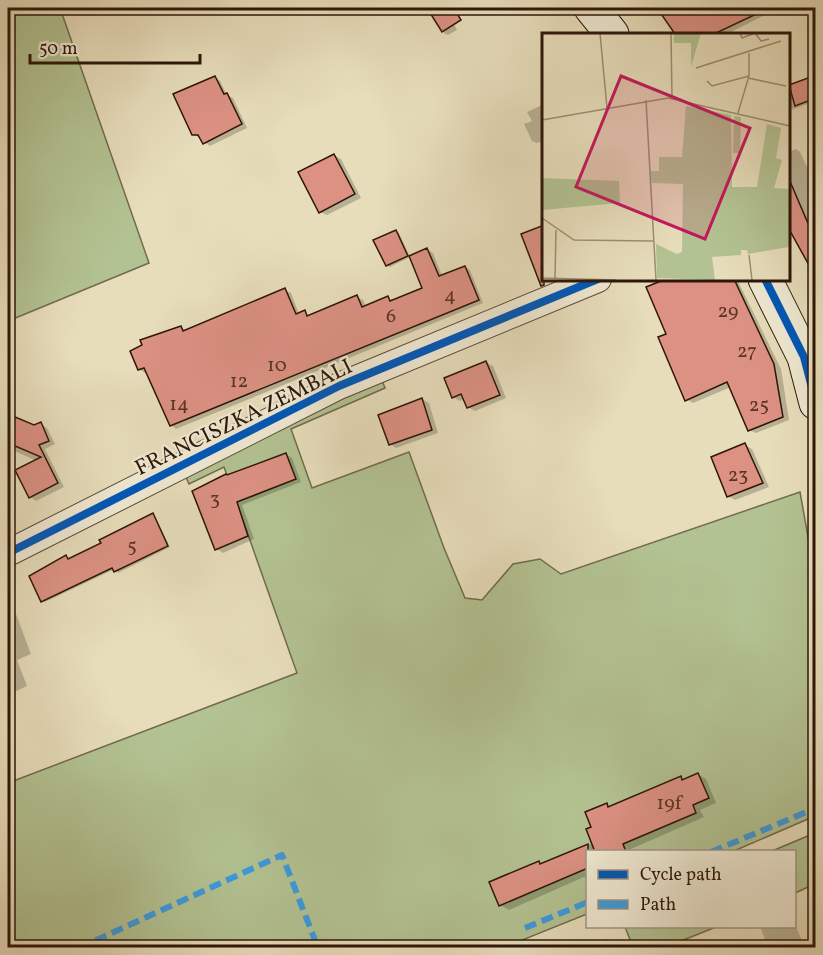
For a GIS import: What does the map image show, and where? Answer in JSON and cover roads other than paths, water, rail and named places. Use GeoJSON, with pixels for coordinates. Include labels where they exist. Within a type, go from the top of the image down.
{"type":"FeatureCollection","features":[{"type":"Feature","properties":{"kind":"street"},"geometry":{"type":"LineString","coordinates":[[591,8],[611,33]]}},
{"type":"Feature","properties":{"kind":"street","name":"FRANCISZKA ZEMBALI"},"geometry":{"type":"LineString","coordinates":[[8,553],[339,386],[596,280]]}},
{"type":"Feature","properties":{"kind":"street"},"geometry":{"type":"LineString","coordinates":[[766,280],[804,356],[814,390]]}}]}
